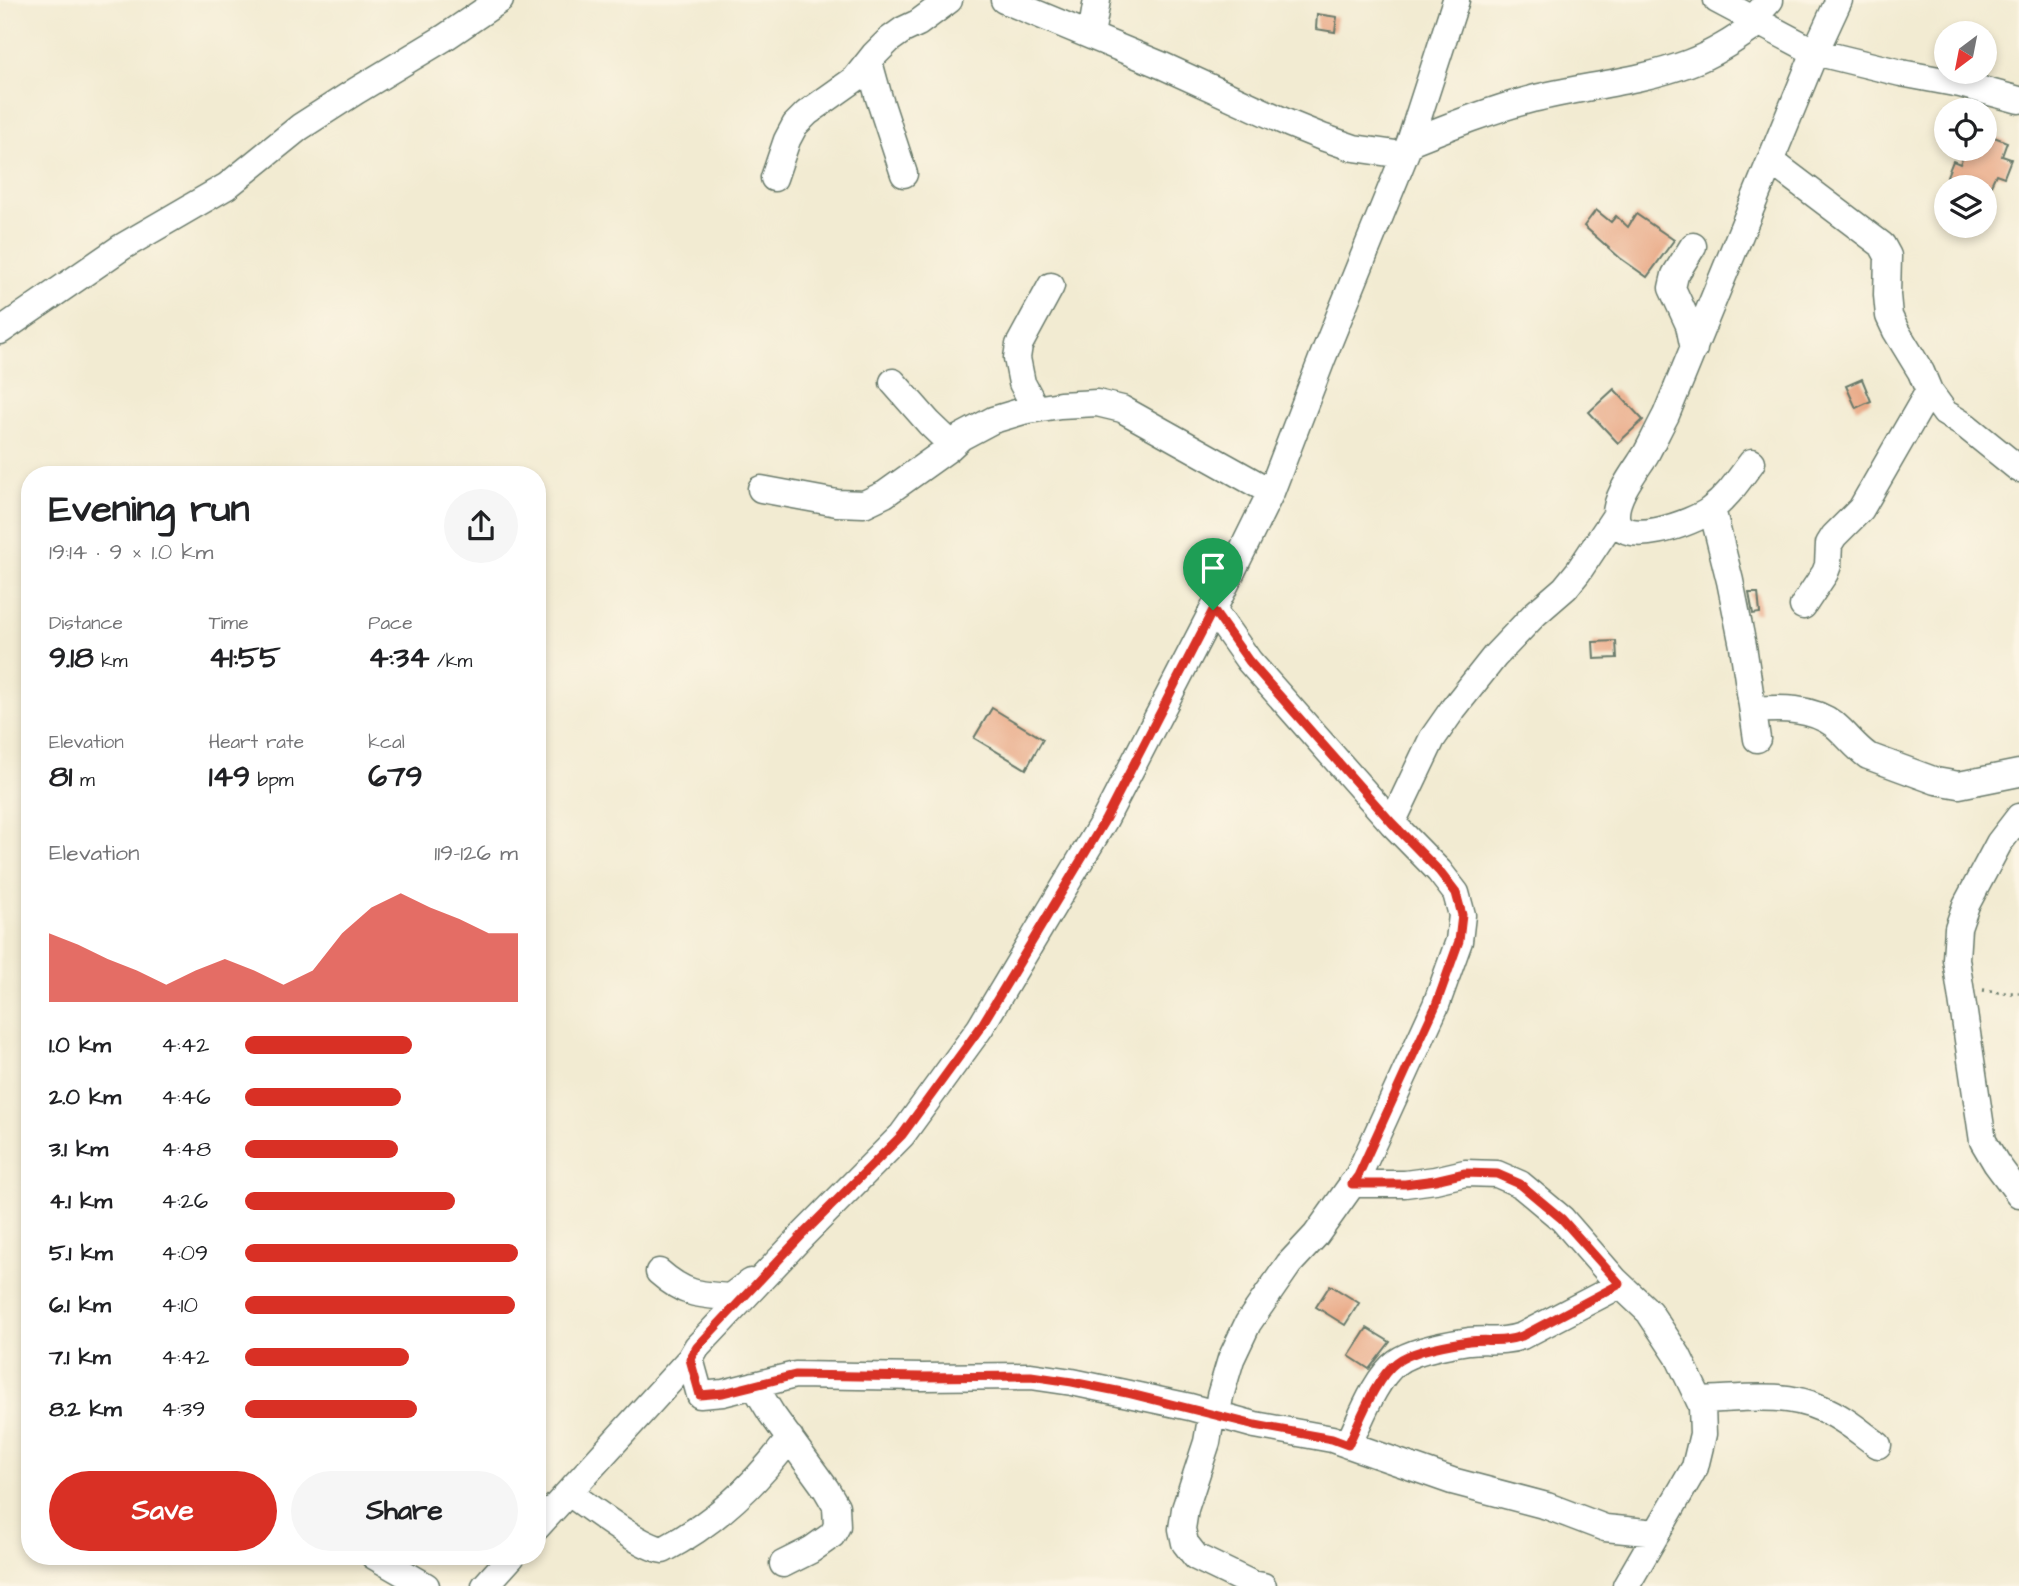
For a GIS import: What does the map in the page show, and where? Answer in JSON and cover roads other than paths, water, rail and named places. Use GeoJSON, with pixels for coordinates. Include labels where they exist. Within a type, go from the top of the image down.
{"type":"FeatureCollection","features":[{"type":"Feature","properties":{"kind":"street"},"geometry":{"type":"LineString","coordinates":[[0,331],[122,247],[227,186],[300,127],[500,0]]}},
{"type":"Feature","properties":{"kind":"street"},"geometry":{"type":"LineString","coordinates":[[775,178],[779,159],[795,125],[807,113],[855,79],[889,40],[949,0]]}},
{"type":"Feature","properties":{"kind":"street"},"geometry":{"type":"LineString","coordinates":[[1004,0],[1354,148],[1407,148],[1461,121],[1532,99],[1645,76],[1690,63],[1727,44],[1760,14]]}},
{"type":"Feature","properties":{"kind":"street"},"geometry":{"type":"LineString","coordinates":[[1091,35],[1097,0]]}},
{"type":"Feature","properties":{"kind":"street"},"geometry":{"type":"LineString","coordinates":[[546,1517],[690,1359],[697,1347],[902,1135],[980,1028],[1105,820],[1213,610],[1270,492],[1407,148],[1456,0]]}},
{"type":"Feature","properties":{"kind":"street"},"geometry":{"type":"LineString","coordinates":[[1717,0],[1760,14],[1815,52],[1901,74],[1961,84],[2019,100]]}},
{"type":"Feature","properties":{"kind":"street"},"geometry":{"type":"LineString","coordinates":[[1392,823],[1432,739],[1453,709],[1495,656],[1535,614],[1565,588],[1616,515],[1625,488],[1666,415],[1815,52],[1839,0]]}},
{"type":"Feature","properties":{"kind":"street"},"geometry":{"type":"LineString","coordinates":[[869,62],[904,174]]}},
{"type":"Feature","properties":{"kind":"street"},"geometry":{"type":"LineString","coordinates":[[1771,161],[1882,245],[1888,256],[1889,316],[1929,391],[1945,412],[2019,469]]}},
{"type":"Feature","properties":{"kind":"street"},"geometry":{"type":"LineString","coordinates":[[1693,246],[1675,275],[1672,288],[1689,325],[1694,349]]}},
{"type":"Feature","properties":{"kind":"street"},"geometry":{"type":"LineString","coordinates":[[1036,409],[1022,383],[1017,358],[1019,345],[1051,286]]}},
{"type":"Feature","properties":{"kind":"street"},"geometry":{"type":"LineString","coordinates":[[893,382],[929,423],[953,445]]}},
{"type":"Feature","properties":{"kind":"street"},"geometry":{"type":"LineString","coordinates":[[1803,606],[1825,573],[1829,544],[1840,527],[1854,516],[1864,503],[1929,391]]}},
{"type":"Feature","properties":{"kind":"street"},"geometry":{"type":"LineString","coordinates":[[761,489],[837,503],[864,504],[885,494],[961,437],[993,420],[1060,405],[1097,403],[1122,409],[1270,492]]}},
{"type":"Feature","properties":{"kind":"street"},"geometry":{"type":"LineString","coordinates":[[1616,515],[1619,526],[1640,533],[1658,532],[1680,525],[1712,509],[1729,494],[1752,462]]}},
{"type":"Feature","properties":{"kind":"street"},"geometry":{"type":"LineString","coordinates":[[1712,509],[1730,581],[1749,678],[1757,739]]}},
{"type":"Feature","properties":{"kind":"street"},"geometry":{"type":"LineString","coordinates":[[1213,610],[1249,661],[1392,823],[1439,871],[1456,893],[1462,915],[1459,941],[1436,1005],[1358,1176],[1316,1235],[1289,1264],[1248,1323],[1231,1359],[1185,1509],[1182,1529],[1185,1543],[1196,1557],[1252,1584],[1263,1586]]}},
{"type":"Feature","properties":{"kind":"street"},"geometry":{"type":"LineString","coordinates":[[1753,710],[1782,708],[1821,716],[1868,756],[1936,781],[1959,785],[2019,773]]}},
{"type":"Feature","properties":{"kind":"street"},"geometry":{"type":"LineString","coordinates":[[2019,817],[1999,843],[1966,905],[1958,928],[1956,959],[1983,1141],[2019,1194]]}},
{"type":"Feature","properties":{"kind":"street"},"geometry":{"type":"LineString","coordinates":[[1352,1184],[1405,1184],[1465,1173],[1497,1174],[1520,1184],[1562,1219],[1649,1312],[1678,1356],[1702,1406],[1703,1434],[1695,1467],[1626,1586]]}},
{"type":"Feature","properties":{"kind":"street"},"geometry":{"type":"LineString","coordinates":[[659,1272],[675,1286],[691,1293],[730,1297],[777,1262]]}},
{"type":"Feature","properties":{"kind":"street"},"geometry":{"type":"LineString","coordinates":[[1348,1445],[1378,1386],[1389,1368],[1399,1360],[1423,1351],[1475,1340],[1508,1341],[1620,1284]]}},
{"type":"Feature","properties":{"kind":"street"},"geometry":{"type":"LineString","coordinates":[[690,1359],[700,1395],[723,1393],[795,1375],[1031,1376],[1113,1390],[1255,1425],[1332,1439],[1452,1481],[1547,1506],[1605,1528],[1657,1533]]}},
{"type":"Feature","properties":{"kind":"street"},"geometry":{"type":"LineString","coordinates":[[754,1385],[836,1506],[837,1527],[832,1535],[821,1544],[783,1564]]}},
{"type":"Feature","properties":{"kind":"street"},"geometry":{"type":"LineString","coordinates":[[1699,1400],[1773,1396],[1805,1401],[1826,1410],[1878,1445]]}},
{"type":"Feature","properties":{"kind":"street"},"geometry":{"type":"LineString","coordinates":[[569,1493],[636,1538],[655,1549],[663,1550],[724,1509],[772,1463],[790,1438]]}},
{"type":"Feature","properties":{"kind":"street"},"geometry":{"type":"LineString","coordinates":[[390,1565],[426,1586]]}},
{"type":"Feature","properties":{"kind":"street"},"geometry":{"type":"LineString","coordinates":[[485,1586],[504,1565]]}}]}
